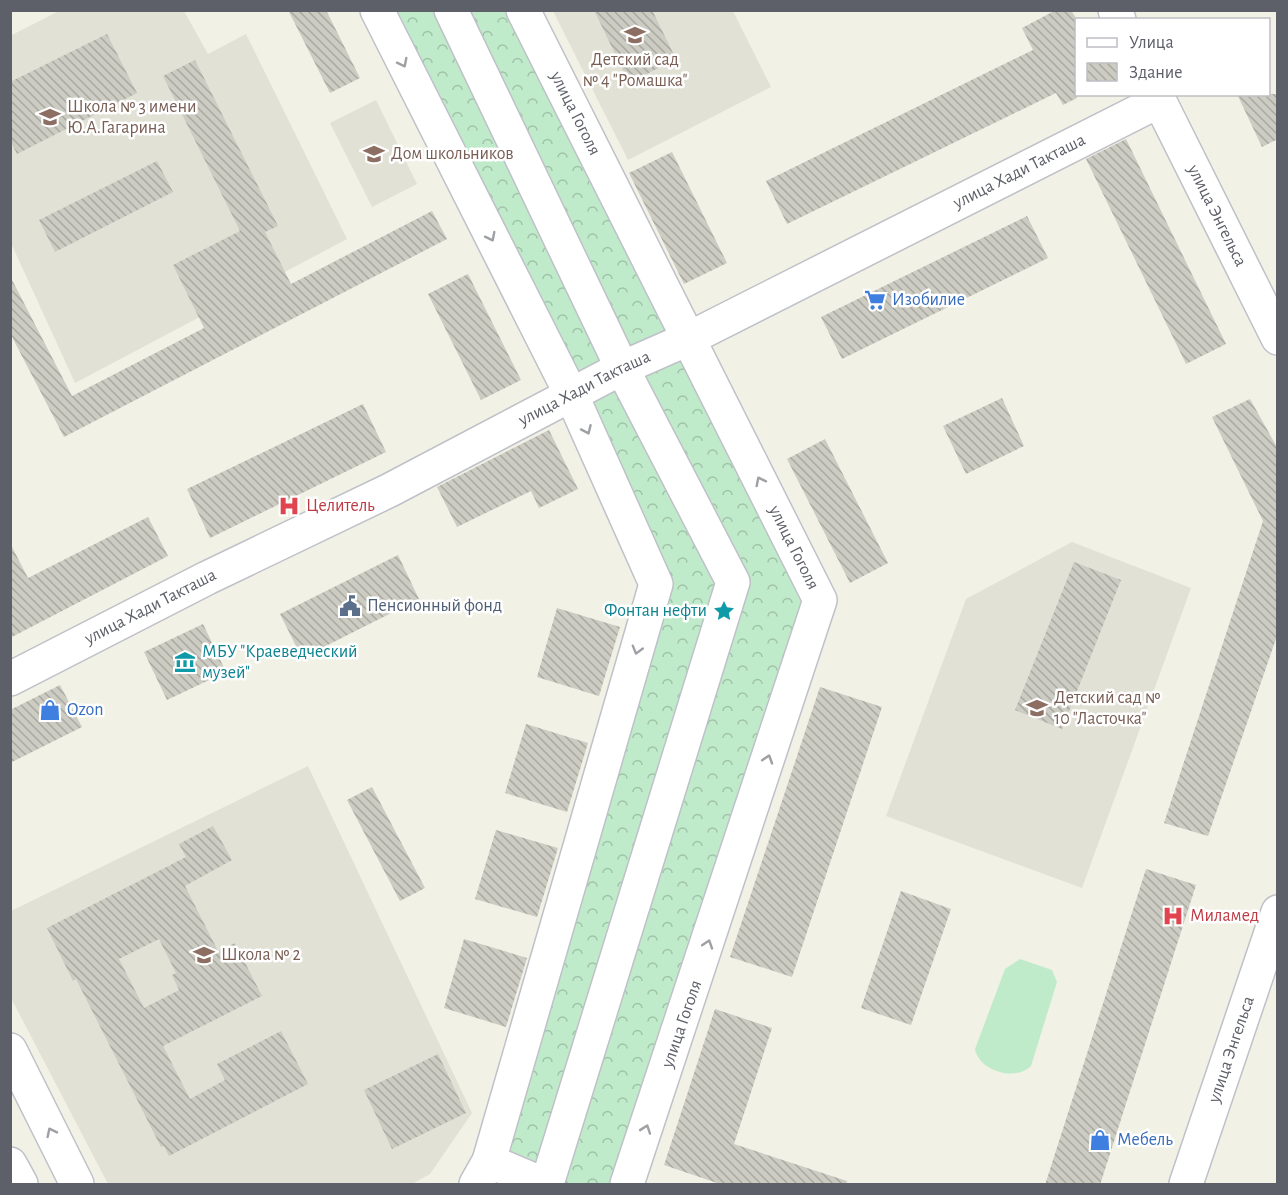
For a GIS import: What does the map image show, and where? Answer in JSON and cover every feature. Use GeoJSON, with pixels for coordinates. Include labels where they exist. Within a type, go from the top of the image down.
{"type":"FeatureCollection","features":[{"type":"Feature","properties":{"kind":"street"},"geometry":{"type":"LineString","coordinates":[[377,10],[572,396],[656,584],[483,1173],[545,1185],[733,582],[622,368],[451,10]]}},
{"type":"Feature","properties":{"kind":"street","name":"улица Гоголя"},"geometry":{"type":"LineString","coordinates":[[523,10],[820,600],[627,1185]]}},
{"type":"Feature","properties":{"kind":"street","name":"улица Хади Такташа"},"geometry":{"type":"LineString","coordinates":[[10,679],[207,578],[390,490],[622,368],[688,339],[1158,98]]}},
{"type":"Feature","properties":{"kind":"street","name":"улица Энгельса"},"geometry":{"type":"LineString","coordinates":[[1158,98],[1278,338]]}},
{"type":"Feature","properties":{"kind":"street","name":"улица Энгельса"},"geometry":{"type":"LineString","coordinates":[[1186,1185],[1278,912]]}},
{"type":"Feature","properties":{"kind":"street"},"geometry":{"type":"LineString","coordinates":[[10,1050],[77,1185]]}},
{"type":"Feature","properties":{"kind":"street"},"geometry":{"type":"LineString","coordinates":[[10,1164],[21,1185]]}},
{"type":"Feature","properties":{"kind":"shaded area"},"geometry":{"type":"Polygon","coordinates":[[[61,10],[184,11],[208,54],[246,34],[347,239],[75,383],[11,243],[10,36],[61,10]]]}},
{"type":"Feature","properties":{"kind":"shaded area"},"geometry":{"type":"Polygon","coordinates":[[[553,11],[733,11],[771,87],[628,160],[553,11]]]}},
{"type":"Feature","properties":{"kind":"shaded area","name":"Дом школьников"},"geometry":{"type":"Polygon","coordinates":[[[376,100],[417,184],[372,207],[330,123],[376,100]]]}},
{"type":"Feature","properties":{"kind":"shaded area","name":"Детский сад № 10 \"Ласточка\""},"geometry":{"type":"Polygon","coordinates":[[[1072,542],[1191,588],[1082,888],[886,816],[966,599],[1072,542]]]}},
{"type":"Feature","properties":{"kind":"shaded area","name":"Школа № 2"},"geometry":{"type":"Polygon","coordinates":[[[308,766],[472,1113],[430,1174],[412,1184],[108,1184],[11,998],[11,911],[308,766]]]}},
{"type":"Feature","properties":{"kind":"green space"},"geometry":{"type":"Polygon","coordinates":[[[377,11],[523,11],[820,600],[627,1184],[476,1184],[656,584],[377,11]]]}},
{"type":"Feature","properties":{"kind":"green space"},"geometry":{"type":"Polygon","coordinates":[[[1020,959],[1052,970],[1057,982],[1031,1066],[1016,1073],[999,1072],[983,1063],[975,1049],[1005,969],[1020,959]]]}},
{"type":"Feature","properties":{"kind":"building"},"geometry":{"type":"Polygon","coordinates":[[[288,10],[326,10],[360,78],[330,93],[288,10]]]}},
{"type":"Feature","properties":{"kind":"building","name":"Детский сад № 4 \"Ромашка\""},"geometry":{"type":"Polygon","coordinates":[[[594,10],[652,10],[676,59],[629,83],[594,10]]]}},
{"type":"Feature","properties":{"kind":"building"},"geometry":{"type":"Polygon","coordinates":[[[1056,10],[1071,10],[1076,18],[1075,96],[1077,98],[1063,105],[1056,93],[787,224],[766,181],[1033,50],[1022,28],[1056,10]]]}},
{"type":"Feature","properties":{"kind":"building","name":"Школа № 3 имени Ю.А.Гагарина"},"geometry":{"type":"Polygon","coordinates":[[[107,34],[137,93],[17,154],[10,140],[10,82],[107,34]]]}},
{"type":"Feature","properties":{"kind":"building"},"geometry":{"type":"Polygon","coordinates":[[[195,60],[278,226],[265,232],[291,284],[432,211],[447,239],[64,437],[10,333],[10,276],[72,396],[204,328],[173,265],[240,231],[163,76],[195,60]]]}},
{"type":"Feature","properties":{"kind":"building"},"geometry":{"type":"Polygon","coordinates":[[[1278,94],[1278,139],[1262,147],[1238,96],[1278,94]]]}},
{"type":"Feature","properties":{"kind":"building"},"geometry":{"type":"Polygon","coordinates":[[[1126,139],[1226,344],[1186,364],[1086,159],[1126,139]]]}},
{"type":"Feature","properties":{"kind":"building"},"geometry":{"type":"Polygon","coordinates":[[[672,152],[727,263],[684,284],[629,173],[672,152]]]}},
{"type":"Feature","properties":{"kind":"building"},"geometry":{"type":"Polygon","coordinates":[[[157,161],[173,192],[55,252],[39,220],[157,161]]]}},
{"type":"Feature","properties":{"kind":"building"},"geometry":{"type":"Polygon","coordinates":[[[1027,216],[1048,258],[842,359],[821,317],[1027,216]]]}},
{"type":"Feature","properties":{"kind":"building"},"geometry":{"type":"Polygon","coordinates":[[[468,274],[521,380],[481,400],[428,294],[468,274]]]}},
{"type":"Feature","properties":{"kind":"building"},"geometry":{"type":"Polygon","coordinates":[[[1002,398],[1024,446],[966,474],[943,426],[1002,398]]]}},
{"type":"Feature","properties":{"kind":"building"},"geometry":{"type":"Polygon","coordinates":[[[1250,399],[1278,449],[1278,633],[1208,836],[1164,823],[1263,521],[1212,417],[1250,399]]]}},
{"type":"Feature","properties":{"kind":"building"},"geometry":{"type":"Polygon","coordinates":[[[363,404],[386,452],[210,538],[187,489],[363,404]]]}},
{"type":"Feature","properties":{"kind":"building"},"geometry":{"type":"Polygon","coordinates":[[[549,430],[578,489],[539,508],[531,491],[457,527],[437,487],[549,430]]]}},
{"type":"Feature","properties":{"kind":"building"},"geometry":{"type":"Polygon","coordinates":[[[825,439],[888,563],[850,583],[787,459],[825,439]]]}},
{"type":"Feature","properties":{"kind":"building"},"geometry":{"type":"Polygon","coordinates":[[[148,517],[168,556],[10,638],[10,543],[28,578],[148,517]]]}},
{"type":"Feature","properties":{"kind":"building","name":"Пенсионный фонд"},"geometry":{"type":"Polygon","coordinates":[[[398,555],[419,599],[302,658],[280,614],[398,555]]]}},
{"type":"Feature","properties":{"kind":"building"},"geometry":{"type":"Polygon","coordinates":[[[1074,562],[1121,580],[1062,729],[1015,710],[1074,562]]]}},
{"type":"Feature","properties":{"kind":"building"},"geometry":{"type":"Polygon","coordinates":[[[557,608],[620,627],[599,696],[537,677],[557,608]]]}},
{"type":"Feature","properties":{"kind":"building","name":"МБУ \"Краеведческий музей\""},"geometry":{"type":"Polygon","coordinates":[[[203,624],[226,672],[167,700],[144,652],[203,624]]]}},
{"type":"Feature","properties":{"kind":"building"},"geometry":{"type":"Polygon","coordinates":[[[60,685],[82,727],[10,763],[10,710],[60,685]]]}},
{"type":"Feature","properties":{"kind":"building"},"geometry":{"type":"Polygon","coordinates":[[[820,687],[882,707],[792,977],[730,957],[820,687]]]}},
{"type":"Feature","properties":{"kind":"building"},"geometry":{"type":"Polygon","coordinates":[[[526,724],[588,743],[567,812],[505,793],[526,724]]]}},
{"type":"Feature","properties":{"kind":"building"},"geometry":{"type":"Polygon","coordinates":[[[372,787],[425,888],[400,901],[347,800],[372,787]]]}},
{"type":"Feature","properties":{"kind":"building"},"geometry":{"type":"Polygon","coordinates":[[[213,826],[232,860],[185,886],[218,951],[235,943],[262,996],[163,1046],[190,1099],[225,1080],[217,1064],[281,1031],[308,1084],[169,1156],[164,1146],[161,1147],[76,979],[73,981],[47,928],[186,857],[179,844],[213,826]],[[159,939],[119,959],[144,1008],[179,990],[172,975],[176,973],[159,939]]]}},
{"type":"Feature","properties":{"kind":"building"},"geometry":{"type":"Polygon","coordinates":[[[496,830],[558,848],[537,917],[475,899],[496,830]]]}},
{"type":"Feature","properties":{"kind":"building"},"geometry":{"type":"Polygon","coordinates":[[[1146,869],[1196,885],[1100,1185],[1045,1185],[1146,869]]]}},
{"type":"Feature","properties":{"kind":"building"},"geometry":{"type":"Polygon","coordinates":[[[901,891],[951,909],[911,1025],[861,1008],[901,891]]]}},
{"type":"Feature","properties":{"kind":"building"},"geometry":{"type":"Polygon","coordinates":[[[464,939],[527,958],[506,1027],[444,1008],[464,939]]]}},
{"type":"Feature","properties":{"kind":"building"},"geometry":{"type":"Polygon","coordinates":[[[715,1009],[772,1028],[734,1144],[847,1181],[846,1185],[723,1185],[664,1165],[715,1009]]]}},
{"type":"Feature","properties":{"kind":"building"},"geometry":{"type":"Polygon","coordinates":[[[438,1054],[466,1113],[392,1149],[364,1090],[438,1054]]]}},
{"type":"Feature","properties":{"kind":"place","name":"Детский сад № 4 \"Ромашка\""},"geometry":{"type":"Point","coordinates":[635,35]}},
{"type":"Feature","properties":{"kind":"place","name":"Школа № 3 имени Ю.А.Гагарина"},"geometry":{"type":"Point","coordinates":[50,117]}},
{"type":"Feature","properties":{"kind":"place","name":"Дом школьников"},"geometry":{"type":"Point","coordinates":[374,154]}},
{"type":"Feature","properties":{"kind":"place","name":"Изобилие"},"geometry":{"type":"Point","coordinates":[875,300]}},
{"type":"Feature","properties":{"kind":"place","name":"Целитель"},"geometry":{"type":"Point","coordinates":[289,506]}},
{"type":"Feature","properties":{"kind":"place","name":"Пенсионный фонд"},"geometry":{"type":"Point","coordinates":[350,606]}},
{"type":"Feature","properties":{"kind":"place","name":"Фонтан нефти"},"geometry":{"type":"Point","coordinates":[724,611]}},
{"type":"Feature","properties":{"kind":"place","name":"МБУ \"Краеведческий музей\""},"geometry":{"type":"Point","coordinates":[185,662]}},
{"type":"Feature","properties":{"kind":"place","name":"Детский сад № 10 \"Ласточка\""},"geometry":{"type":"Point","coordinates":[1037,708]}},
{"type":"Feature","properties":{"kind":"place","name":"Ozon"},"geometry":{"type":"Point","coordinates":[50,710]}},
{"type":"Feature","properties":{"kind":"place","name":"Миламед"},"geometry":{"type":"Point","coordinates":[1173,916]}},
{"type":"Feature","properties":{"kind":"place","name":"Школа № 2"},"geometry":{"type":"Point","coordinates":[204,955]}},
{"type":"Feature","properties":{"kind":"place","name":"Мебель"},"geometry":{"type":"Point","coordinates":[1100,1140]}}]}
